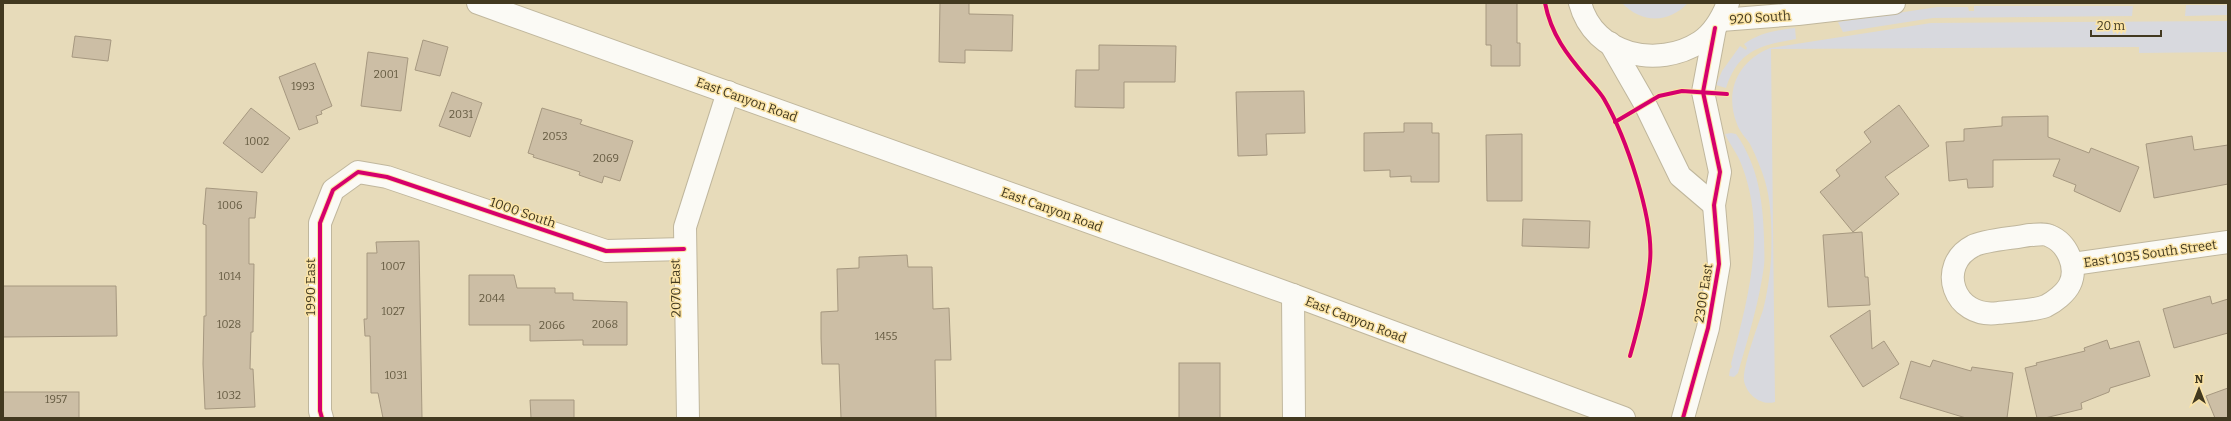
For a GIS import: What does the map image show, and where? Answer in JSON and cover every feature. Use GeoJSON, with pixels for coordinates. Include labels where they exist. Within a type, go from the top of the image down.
{"type":"FeatureCollection","features":[{"type":"Feature","properties":{"kind":"street","name":"East Canyon Road"},"geometry":{"type":"LineString","coordinates":[[478,3],[1293,295],[1624,418]]}},
{"type":"Feature","properties":{"kind":"street"},"geometry":{"type":"LineString","coordinates":[[1580,3],[1593,28],[1610,43],[1627,52],[1646,57],[1666,56],[1684,51],[1696,44],[1721,17]]}},
{"type":"Feature","properties":{"kind":"street","name":"920 South"},"geometry":{"type":"LineString","coordinates":[[1721,17],[1798,14],[1894,3]]}},
{"type":"Feature","properties":{"kind":"street","name":"2300 East"},"geometry":{"type":"LineString","coordinates":[[1683,418],[1708,328],[1720,264],[1714,205],[1720,172],[1703,92],[1721,17]]}},
{"type":"Feature","properties":{"kind":"street"},"geometry":{"type":"LineString","coordinates":[[1610,43],[1645,104],[1680,176],[1714,205]]}},
{"type":"Feature","properties":{"kind":"street","name":"2070 East"},"geometry":{"type":"LineString","coordinates":[[688,418],[684,249],[685,227],[728,92]]}},
{"type":"Feature","properties":{"kind":"street","name":"1000 South"},"geometry":{"type":"LineString","coordinates":[[358,172],[387,177],[606,251],[684,249]]}},
{"type":"Feature","properties":{"kind":"street","name":"1990 East"},"geometry":{"type":"LineString","coordinates":[[322,418],[320,411],[320,223],[333,190],[358,172]]}},
{"type":"Feature","properties":{"kind":"street","name":"East 1035 South Street"},"geometry":{"type":"LineString","coordinates":[[2029,235],[2050,235],[2065,248],[2073,264],[2070,284],[2060,296],[2045,307],[1988,314],[1973,312],[1960,302],[1953,284],[1953,271],[1960,256],[1973,246],[2029,235]]}},
{"type":"Feature","properties":{"kind":"street","name":"East 1035 South Street"},"geometry":{"type":"LineString","coordinates":[[2073,264],[2228,242]]}},
{"type":"Feature","properties":{"kind":"street"},"geometry":{"type":"LineString","coordinates":[[1293,295],[1294,418]]}},
{"type":"Feature","properties":{"kind":"shaded area"},"geometry":{"type":"Polygon","coordinates":[[[1622,3],[1688,3],[1681,10],[1664,17],[1647,18],[1638,15],[1622,3]]]}},
{"type":"Feature","properties":{"kind":"shaded area"},"geometry":{"type":"Polygon","coordinates":[[[2186,5],[2228,5],[2228,15],[2185,16],[2186,5]]]}},
{"type":"Feature","properties":{"kind":"shaded area"},"geometry":{"type":"Polygon","coordinates":[[[1974,6],[2133,6],[2132,16],[1933,18],[1843,32],[1838,22],[1937,7],[1968,7],[1969,11],[1974,11],[1974,6]]]}},
{"type":"Feature","properties":{"kind":"shaded area"},"geometry":{"type":"Polygon","coordinates":[[[2228,21],[2228,52],[2139,53],[2139,47],[1771,49],[1775,402],[1770,403],[1760,401],[1751,395],[1744,381],[1744,375],[1745,367],[1766,298],[1771,265],[1771,220],[1765,181],[1750,144],[1738,127],[1733,112],[1733,89],[1742,69],[1750,61],[1770,48],[1931,23],[2228,21]]]}},
{"type":"Feature","properties":{"kind":"shaded area"},"geometry":{"type":"Polygon","coordinates":[[[1795,28],[1796,39],[1772,44],[1752,52],[1744,57],[1737,65],[1726,88],[1716,85],[1722,71],[1740,46],[1746,50],[1747,48],[1744,44],[1756,37],[1775,31],[1795,28]]]}},
{"type":"Feature","properties":{"kind":"shaded area"},"geometry":{"type":"Polygon","coordinates":[[[1725,134],[1736,134],[1750,158],[1758,184],[1761,197],[1764,256],[1762,280],[1753,320],[1738,373],[1734,377],[1729,376],[1730,369],[1732,367],[1731,364],[1749,290],[1754,240],[1753,216],[1749,191],[1740,162],[1725,134]]]}},
{"type":"Feature","properties":{"kind":"building"},"geometry":{"type":"Polygon","coordinates":[[[940,3],[969,3],[969,14],[1013,15],[1012,51],[965,50],[965,63],[939,62],[940,3]]]}},
{"type":"Feature","properties":{"kind":"building"},"geometry":{"type":"Polygon","coordinates":[[[1486,3],[1517,3],[1517,43],[1520,43],[1520,66],[1491,66],[1491,45],[1486,45],[1486,3]]]}},
{"type":"Feature","properties":{"kind":"building"},"geometry":{"type":"Polygon","coordinates":[[[75,36],[111,40],[108,61],[72,57],[75,36]]]}},
{"type":"Feature","properties":{"kind":"building"},"geometry":{"type":"Polygon","coordinates":[[[423,40],[448,47],[440,76],[415,70],[423,40]]]}},
{"type":"Feature","properties":{"kind":"building"},"geometry":{"type":"Polygon","coordinates":[[[1099,45],[1176,46],[1175,82],[1124,82],[1124,108],[1075,107],[1076,70],[1099,70],[1099,45]]]}},
{"type":"Feature","properties":{"kind":"building"},"geometry":{"type":"Polygon","coordinates":[[[368,52],[408,58],[401,111],[361,106],[368,52]]]}},
{"type":"Feature","properties":{"kind":"building"},"geometry":{"type":"Polygon","coordinates":[[[315,63],[332,106],[321,111],[322,114],[316,116],[318,123],[299,130],[279,77],[315,63]]]}},
{"type":"Feature","properties":{"kind":"building"},"geometry":{"type":"Polygon","coordinates":[[[1304,91],[1305,133],[1266,134],[1267,155],[1238,156],[1236,92],[1304,91]]]}},
{"type":"Feature","properties":{"kind":"building"},"geometry":{"type":"Polygon","coordinates":[[[452,92],[482,103],[470,137],[439,126],[452,92]]]}},
{"type":"Feature","properties":{"kind":"building"},"geometry":{"type":"Polygon","coordinates":[[[1899,105],[1929,146],[1885,177],[1899,194],[1853,232],[1820,192],[1840,176],[1836,170],[1871,142],[1864,132],[1899,105]]]}},
{"type":"Feature","properties":{"kind":"building"},"geometry":{"type":"Polygon","coordinates":[[[251,108],[290,138],[262,173],[223,143],[251,108]]]}},
{"type":"Feature","properties":{"kind":"building"},"geometry":{"type":"Polygon","coordinates":[[[542,108],[582,120],[580,124],[633,141],[620,181],[604,176],[602,183],[579,175],[580,172],[533,157],[534,155],[528,153],[542,108]]]}},
{"type":"Feature","properties":{"kind":"building"},"geometry":{"type":"Polygon","coordinates":[[[2048,116],[2048,137],[2089,153],[2091,148],[2139,167],[2120,212],[2074,191],[2076,185],[2053,176],[2060,159],[1993,160],[1993,187],[1968,188],[1967,179],[1949,181],[1946,142],[1964,141],[1964,129],[2002,126],[2002,117],[2048,116]]]}},
{"type":"Feature","properties":{"kind":"building"},"geometry":{"type":"Polygon","coordinates":[[[1404,123],[1432,123],[1432,133],[1439,133],[1439,182],[1411,182],[1411,176],[1390,177],[1390,170],[1364,171],[1364,133],[1404,132],[1404,123]]]}},
{"type":"Feature","properties":{"kind":"building"},"geometry":{"type":"Polygon","coordinates":[[[1522,134],[1522,201],[1487,201],[1486,135],[1522,134]]]}},
{"type":"Feature","properties":{"kind":"building"},"geometry":{"type":"Polygon","coordinates":[[[2192,136],[2194,150],[2228,145],[2228,184],[2154,198],[2146,144],[2192,136]]]}},
{"type":"Feature","properties":{"kind":"building"},"geometry":{"type":"Polygon","coordinates":[[[206,188],[257,192],[255,218],[249,218],[249,264],[254,264],[253,332],[251,332],[250,369],[253,369],[255,407],[205,409],[203,364],[204,316],[206,316],[206,225],[203,224],[206,188]]]}},
{"type":"Feature","properties":{"kind":"building"},"geometry":{"type":"Polygon","coordinates":[[[1523,219],[1590,221],[1589,248],[1522,246],[1523,219]]]}},
{"type":"Feature","properties":{"kind":"building"},"geometry":{"type":"Polygon","coordinates":[[[1862,232],[1865,277],[1868,277],[1870,305],[1828,307],[1823,235],[1862,232]]]}},
{"type":"Feature","properties":{"kind":"building"},"geometry":{"type":"Polygon","coordinates":[[[419,241],[422,418],[383,418],[378,393],[371,393],[370,336],[365,336],[364,319],[367,319],[367,253],[377,253],[376,242],[419,241]]]}},
{"type":"Feature","properties":{"kind":"building"},"geometry":{"type":"Polygon","coordinates":[[[907,255],[908,267],[932,267],[933,309],[949,308],[951,360],[935,360],[936,418],[841,418],[839,364],[822,364],[821,338],[821,312],[838,311],[837,269],[859,268],[859,257],[907,255]]]}},
{"type":"Feature","properties":{"kind":"building"},"geometry":{"type":"Polygon","coordinates":[[[469,275],[514,275],[517,288],[555,288],[555,293],[573,293],[573,300],[627,302],[627,345],[583,345],[583,340],[530,341],[530,325],[469,325],[469,275]]]}},
{"type":"Feature","properties":{"kind":"building"},"geometry":{"type":"Polygon","coordinates":[[[3,286],[116,286],[117,336],[3,337],[3,286]]]}},
{"type":"Feature","properties":{"kind":"building"},"geometry":{"type":"Polygon","coordinates":[[[2210,296],[2212,304],[2228,299],[2228,333],[2174,348],[2163,309],[2210,296]]]}},
{"type":"Feature","properties":{"kind":"building"},"geometry":{"type":"Polygon","coordinates":[[[1870,310],[1872,349],[1884,341],[1899,364],[1863,387],[1830,336],[1870,310]]]}},
{"type":"Feature","properties":{"kind":"building"},"geometry":{"type":"Polygon","coordinates":[[[2107,340],[2110,349],[2139,341],[2150,376],[2110,388],[2109,392],[2081,403],[2082,409],[2045,418],[2037,418],[2025,368],[2037,365],[2036,363],[2085,351],[2084,348],[2107,340]]]}},
{"type":"Feature","properties":{"kind":"building"},"geometry":{"type":"Polygon","coordinates":[[[1933,360],[1971,371],[1972,367],[2013,373],[2007,418],[1966,418],[1900,398],[1911,361],[1930,367],[1933,360]]]}},
{"type":"Feature","properties":{"kind":"building"},"geometry":{"type":"Polygon","coordinates":[[[1179,363],[1220,363],[1220,418],[1179,418],[1179,363]]]}},
{"type":"Feature","properties":{"kind":"building"},"geometry":{"type":"Polygon","coordinates":[[[2228,388],[2228,418],[2215,418],[2206,396],[2228,388]]]}},
{"type":"Feature","properties":{"kind":"building"},"geometry":{"type":"Polygon","coordinates":[[[3,392],[79,392],[79,418],[3,418],[3,392]]]}},
{"type":"Feature","properties":{"kind":"building"},"geometry":{"type":"Polygon","coordinates":[[[530,400],[574,400],[574,418],[531,418],[530,400]]]}},
{"type":"Feature","properties":{"kind":"cycle path"},"geometry":{"type":"LineString","coordinates":[[1545,3],[1551,25],[1561,44],[1604,99],[1612,115],[1621,134],[1637,178],[1643,201],[1648,223],[1650,261],[1642,309],[1630,356]]}},
{"type":"Feature","properties":{"kind":"cycle path"},"geometry":{"type":"LineString","coordinates":[[1683,418],[1708,328],[1719,264],[1714,205],[1720,172],[1703,92],[1715,28]]}},
{"type":"Feature","properties":{"kind":"cycle path"},"geometry":{"type":"LineString","coordinates":[[1615,122],[1659,96],[1682,91],[1727,94]]}},
{"type":"Feature","properties":{"kind":"cycle path"},"geometry":{"type":"LineString","coordinates":[[322,418],[320,411],[320,223],[333,190],[358,172],[387,177],[606,251],[684,249]]}}]}
